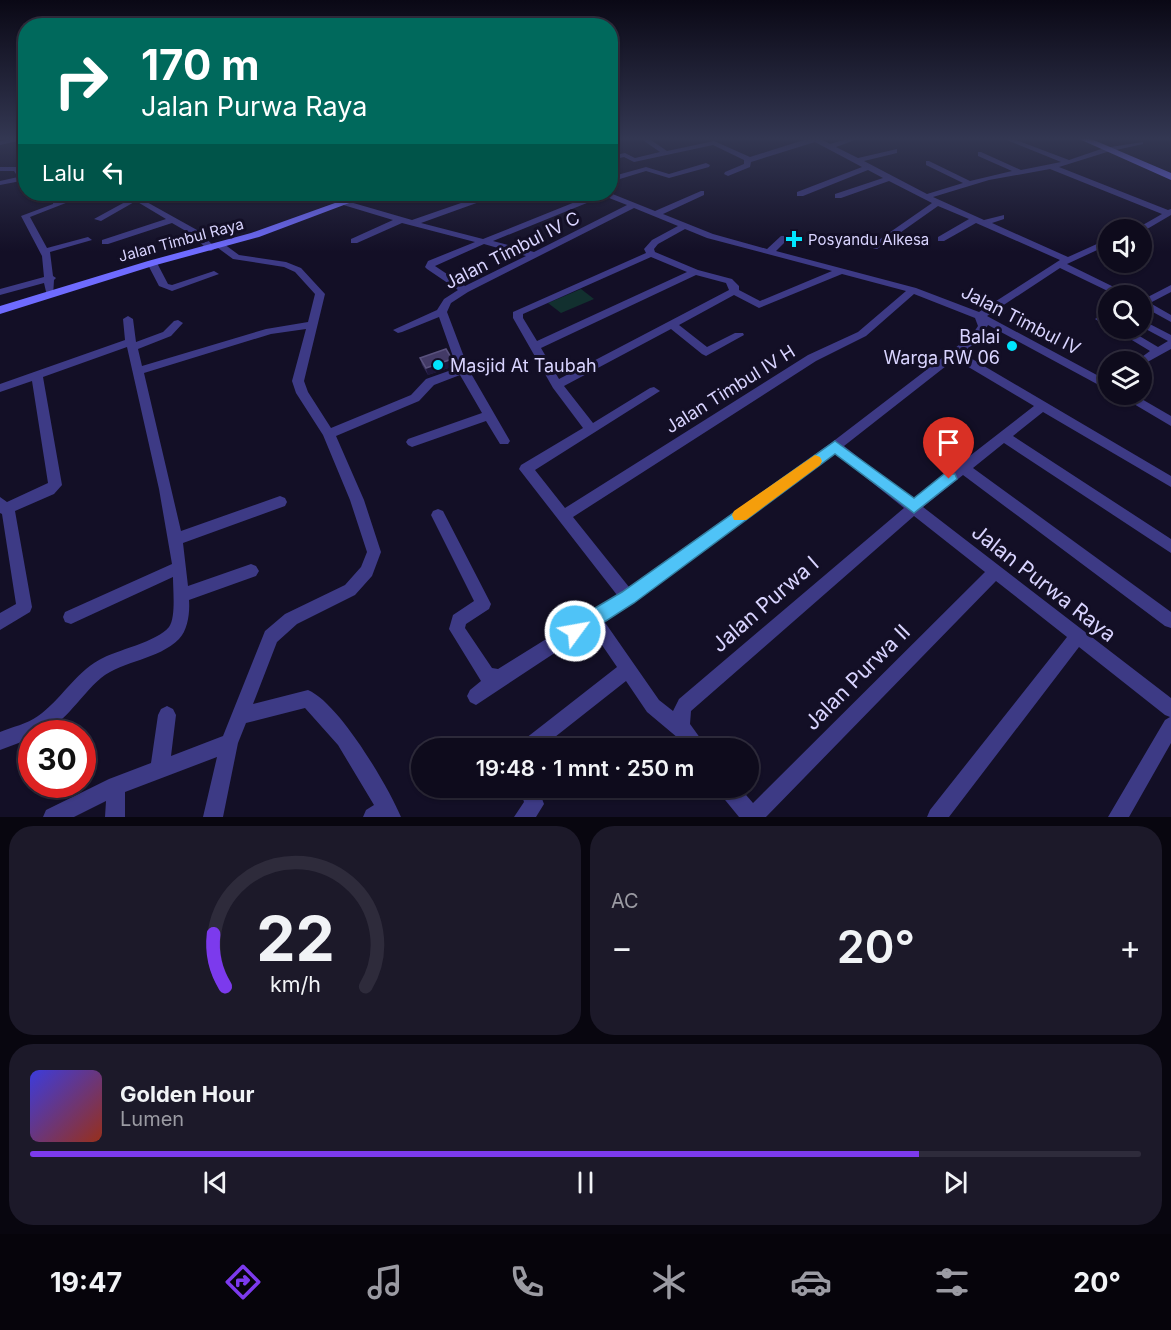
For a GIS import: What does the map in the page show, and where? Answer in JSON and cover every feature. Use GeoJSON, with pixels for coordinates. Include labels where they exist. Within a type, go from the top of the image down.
{"type":"FeatureCollection","features":[{"type":"Feature","properties":{"kind":"street"},"geometry":{"type":"LineString","coordinates":[[800,194],[845,176]]}},
{"type":"Feature","properties":{"kind":"street"},"geometry":{"type":"LineString","coordinates":[[885,176],[1106,285]]}},
{"type":"Feature","properties":{"kind":"street"},"geometry":{"type":"LineString","coordinates":[[955,176],[968,183]]}},
{"type":"Feature","properties":{"kind":"street"},"geometry":{"type":"LineString","coordinates":[[926,197],[968,183],[1005,176]]}},
{"type":"Feature","properties":{"kind":"street"},"geometry":{"type":"LineString","coordinates":[[1076,176],[1169,212]]}},
{"type":"Feature","properties":{"kind":"street"},"geometry":{"type":"LineString","coordinates":[[838,196],[889,178]]}},
{"type":"Feature","properties":{"kind":"street"},"geometry":{"type":"LineString","coordinates":[[0,183],[18,179]]}},
{"type":"Feature","properties":{"kind":"street"},"geometry":{"type":"LineString","coordinates":[[655,214],[701,194]]}},
{"type":"Feature","properties":{"kind":"street","name":"Jalan Timbul IV"},"geometry":{"type":"LineString","coordinates":[[618,198],[710,236],[913,290],[980,316],[1098,377]]}},
{"type":"Feature","properties":{"kind":"street"},"geometry":{"type":"LineString","coordinates":[[50,294],[51,278],[44,251],[26,216],[54,207],[57,201]]}},
{"type":"Feature","properties":{"kind":"street"},"geometry":{"type":"LineString","coordinates":[[98,219],[131,201]]}},
{"type":"Feature","properties":{"kind":"street"},"geometry":{"type":"LineString","coordinates":[[141,201],[236,257],[286,264],[298,270],[320,294],[298,381],[302,393],[329,434],[357,500],[374,552],[367,572],[350,590],[291,619],[271,637],[228,743],[213,817]]}},
{"type":"Feature","properties":{"kind":"street","name":"Jalan Timbul Raya"},"geometry":{"type":"LineString","coordinates":[[0,310],[152,263],[216,247],[333,201]]}},
{"type":"Feature","properties":{"kind":"street"},"geometry":{"type":"LineString","coordinates":[[349,201],[401,220],[535,255]]}},
{"type":"Feature","properties":{"kind":"street"},"geometry":{"type":"LineString","coordinates":[[412,223],[473,201]]}},
{"type":"Feature","properties":{"kind":"street"},"geometry":{"type":"LineString","coordinates":[[465,290],[430,267],[431,262],[584,201]]}},
{"type":"Feature","properties":{"kind":"street"},"geometry":{"type":"LineString","coordinates":[[835,237],[874,247],[938,202]]}},
{"type":"Feature","properties":{"kind":"street","name":"Jalan Timbul IV C"},"geometry":{"type":"LineString","coordinates":[[504,441],[463,370],[442,312],[447,301],[634,205]]}},
{"type":"Feature","properties":{"kind":"street"},"geometry":{"type":"LineString","coordinates":[[1152,222],[1169,212]]}},
{"type":"Feature","properties":{"kind":"street"},"geometry":{"type":"LineString","coordinates":[[941,239],[980,221],[1001,217]]}},
{"type":"Feature","properties":{"kind":"street"},"geometry":{"type":"LineString","coordinates":[[105,242],[172,220]]}},
{"type":"Feature","properties":{"kind":"street"},"geometry":{"type":"LineString","coordinates":[[354,241],[401,220]]}},
{"type":"Feature","properties":{"kind":"street"},"geometry":{"type":"LineString","coordinates":[[651,254],[649,249],[655,242],[684,226]]}},
{"type":"Feature","properties":{"kind":"street"},"geometry":{"type":"LineString","coordinates":[[769,252],[784,238]]}},
{"type":"Feature","properties":{"kind":"street"},"geometry":{"type":"LineString","coordinates":[[44,251],[88,240]]}},
{"type":"Feature","properties":{"kind":"street"},"geometry":{"type":"LineString","coordinates":[[476,696],[499,678],[628,597],[835,446],[976,337],[983,326],[980,316],[1063,262],[1098,246]]}},
{"type":"Feature","properties":{"kind":"street"},"geometry":{"type":"LineString","coordinates":[[590,428],[557,385],[518,318],[521,309],[651,254],[695,272],[729,281],[734,286],[734,291]]}},
{"type":"Feature","properties":{"kind":"street"},"geometry":{"type":"LineString","coordinates":[[152,263],[164,286],[172,288],[214,274]]}},
{"type":"Feature","properties":{"kind":"street"},"geometry":{"type":"LineString","coordinates":[[734,291],[762,305],[843,270]]}},
{"type":"Feature","properties":{"kind":"street"},"geometry":{"type":"LineString","coordinates":[[535,346],[695,272]]}},
{"type":"Feature","properties":{"kind":"street"},"geometry":{"type":"LineString","coordinates":[[0,292],[51,278]]}},
{"type":"Feature","properties":{"kind":"street"},"geometry":{"type":"LineString","coordinates":[[1171,288],[1143,305],[1171,319]]}},
{"type":"Feature","properties":{"kind":"street","name":"Jalan Timbul IV H"},"geometry":{"type":"LineString","coordinates":[[563,516],[812,358],[862,334],[913,290]]}},
{"type":"Feature","properties":{"kind":"street"},"geometry":{"type":"LineString","coordinates":[[557,385],[734,291]]}},
{"type":"Feature","properties":{"kind":"street"},"geometry":{"type":"LineString","coordinates":[[398,330],[442,312]]}},
{"type":"Feature","properties":{"kind":"street"},"geometry":{"type":"LineString","coordinates":[[0,741],[48,719],[104,666],[171,636],[179,625],[180,567],[176,539],[128,319]]}},
{"type":"Feature","properties":{"kind":"street"},"geometry":{"type":"LineString","coordinates":[[0,388],[168,334],[178,323]]}},
{"type":"Feature","properties":{"kind":"street"},"geometry":{"type":"LineString","coordinates":[[138,371],[270,331],[311,325]]}},
{"type":"Feature","properties":{"kind":"street"},"geometry":{"type":"LineString","coordinates":[[673,325],[706,352],[739,335]]}},
{"type":"Feature","properties":{"kind":"street"},"geometry":{"type":"LineString","coordinates":[[1152,329],[1171,339]]}},
{"type":"Feature","properties":{"kind":"street"},"geometry":{"type":"LineString","coordinates":[[1137,339],[1158,351]]}},
{"type":"Feature","properties":{"kind":"street"},"geometry":{"type":"LineString","coordinates":[[1152,355],[1171,344]]}},
{"type":"Feature","properties":{"kind":"street"},"geometry":{"type":"LineString","coordinates":[[954,353],[1171,482]]}},
{"type":"Feature","properties":{"kind":"street"},"geometry":{"type":"LineString","coordinates":[[329,434],[416,398],[430,382],[463,370]]}},
{"type":"Feature","properties":{"kind":"street"},"geometry":{"type":"LineString","coordinates":[[0,622],[24,607],[4,506],[55,485],[37,376]]}},
{"type":"Feature","properties":{"kind":"street"},"geometry":{"type":"LineString","coordinates":[[628,597],[526,469],[654,391]]}},
{"type":"Feature","properties":{"kind":"street","name":"Jalan Purwa I"},"geometry":{"type":"LineString","coordinates":[[683,731],[680,721],[685,705],[914,507],[1042,405]]}},
{"type":"Feature","properties":{"kind":"street"},"geometry":{"type":"LineString","coordinates":[[1142,405],[1171,422]]}},
{"type":"Feature","properties":{"kind":"street"},"geometry":{"type":"LineString","coordinates":[[412,442],[488,416]]}},
{"type":"Feature","properties":{"kind":"street"},"geometry":{"type":"LineString","coordinates":[[1004,436],[1171,547]]}},
{"type":"Feature","properties":{"kind":"street","name":"Jalan Purwa Raya"},"geometry":{"type":"LineString","coordinates":[[835,446],[1171,709]]}},
{"type":"Feature","properties":{"kind":"street"},"geometry":{"type":"LineString","coordinates":[[963,468],[1171,621]]}},
{"type":"Feature","properties":{"kind":"street"},"geometry":{"type":"LineString","coordinates":[[176,539],[280,502]]}},
{"type":"Feature","properties":{"kind":"street"},"geometry":{"type":"LineString","coordinates":[[438,515],[483,604],[459,620],[457,629],[487,675],[499,678]]}},
{"type":"Feature","properties":{"kind":"street"},"geometry":{"type":"LineString","coordinates":[[71,617],[180,567]]}},
{"type":"Feature","properties":{"kind":"street"},"geometry":{"type":"LineString","coordinates":[[181,596],[251,571]]}},
{"type":"Feature","properties":{"kind":"street","name":"Jalan Purwa II"},"geometry":{"type":"LineString","coordinates":[[752,817],[995,572]]}},
{"type":"Feature","properties":{"kind":"street"},"geometry":{"type":"LineString","coordinates":[[594,619],[652,706],[689,738]]}},
{"type":"Feature","properties":{"kind":"street"},"geometry":{"type":"LineString","coordinates":[[937,817],[1077,637]]}},
{"type":"Feature","properties":{"kind":"street"},"geometry":{"type":"LineString","coordinates":[[540,738],[628,669]]}},
{"type":"Feature","properties":{"kind":"street"},"geometry":{"type":"LineString","coordinates":[[239,716],[308,699],[322,711],[363,770],[383,814]]}},
{"type":"Feature","properties":{"kind":"street"},"geometry":{"type":"LineString","coordinates":[[160,769],[167,715]]}},
{"type":"Feature","properties":{"kind":"street"},"geometry":{"type":"LineString","coordinates":[[1118,817],[1171,726]]}},
{"type":"Feature","properties":{"kind":"street"},"geometry":{"type":"LineString","coordinates":[[53,817],[116,786],[228,743]]}},
{"type":"Feature","properties":{"kind":"street"},"geometry":{"type":"LineString","coordinates":[[115,817],[116,786]]}},
{"type":"Feature","properties":{"kind":"street"},"geometry":{"type":"LineString","coordinates":[[524,817],[534,804],[532,798]]}},
{"type":"Feature","properties":{"kind":"street"},"geometry":{"type":"LineString","coordinates":[[736,798],[752,817]]}},
{"type":"Feature","properties":{"kind":"green space"},"geometry":{"type":"Polygon","coordinates":[[[581,289],[594,299],[561,313],[548,303],[581,289]]]}},
{"type":"Feature","properties":{"kind":"building"},"geometry":{"type":"Polygon","coordinates":[[[446,349],[452,359],[426,368],[420,358],[446,349]]]}},
{"type":"Feature","properties":{"kind":"slow traffic"},"geometry":{"type":"LineString","coordinates":[[740,515],[815,461]]}},
{"type":"Feature","properties":{"kind":"place","name":"Posyandu Alkesa"},"geometry":{"type":"Point","coordinates":[794,239]}},
{"type":"Feature","properties":{"kind":"place","name":"Balai Warga RW 06"},"geometry":{"type":"Point","coordinates":[1012,346]}},
{"type":"Feature","properties":{"kind":"place","name":"Masjid At Taubah"},"geometry":{"type":"Point","coordinates":[438,365]}},
{"type":"Feature","properties":{"kind":"route"},"geometry":{"type":"LineString","coordinates":[[575,631],[628,597],[835,446],[914,507],[949,479]]}}]}
